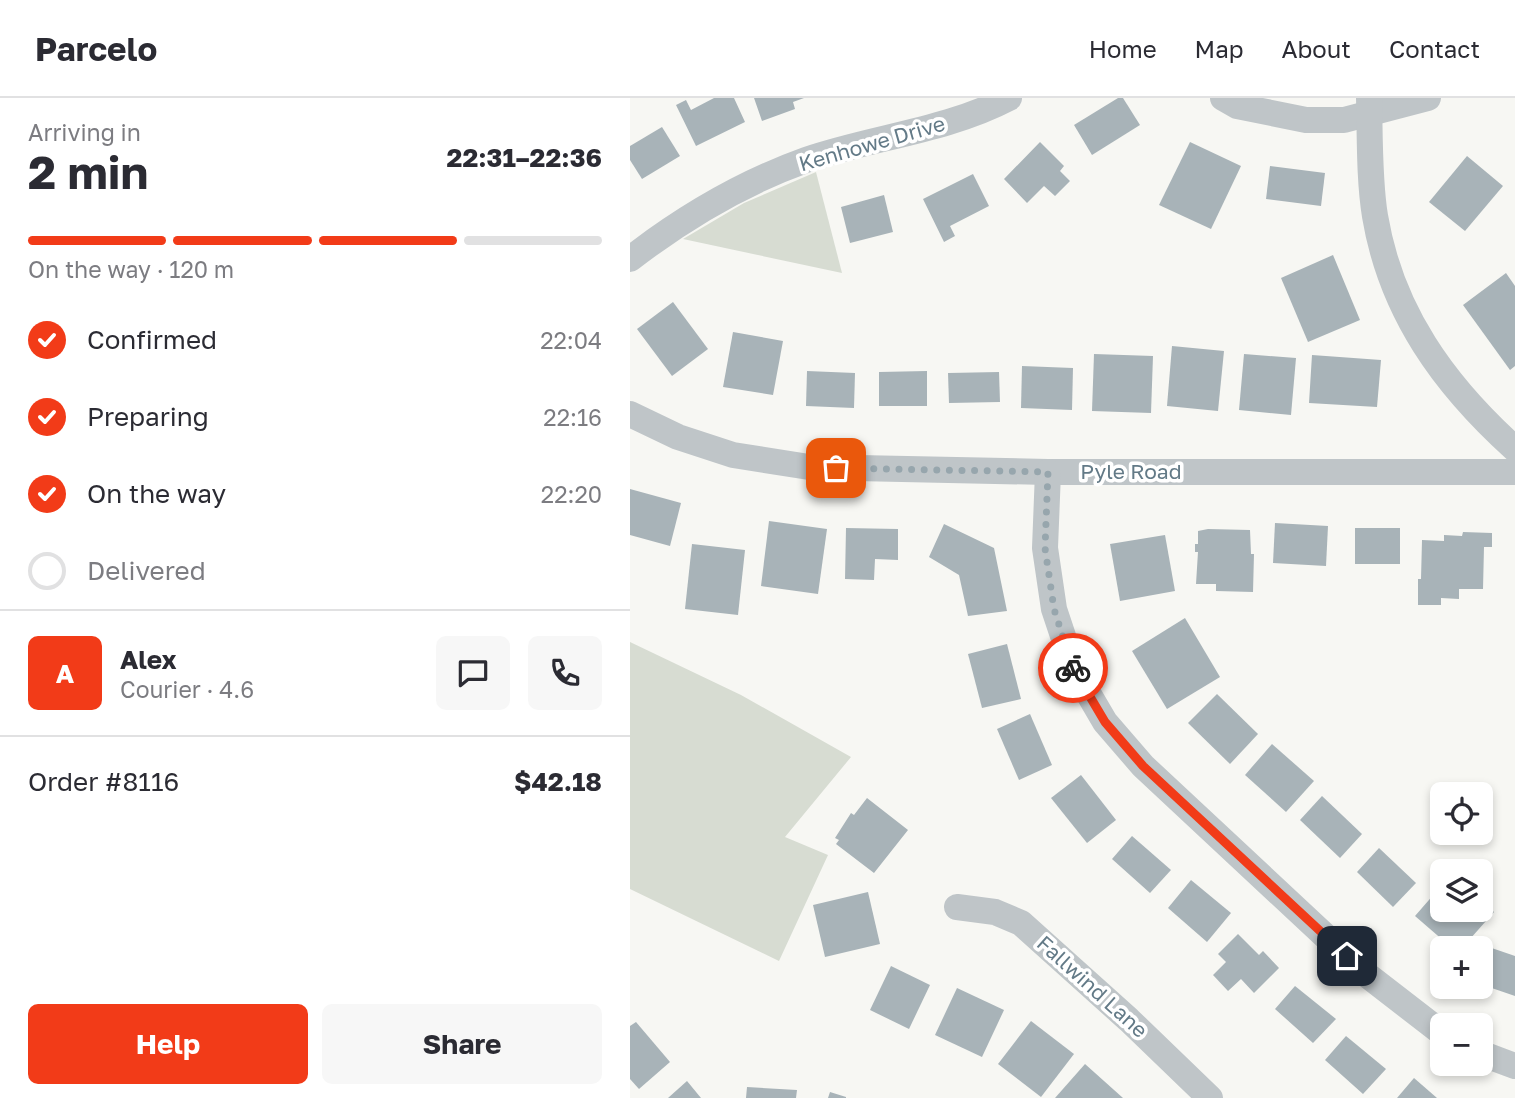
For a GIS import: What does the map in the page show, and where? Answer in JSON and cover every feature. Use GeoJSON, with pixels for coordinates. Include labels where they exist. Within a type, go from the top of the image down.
{"type":"FeatureCollection","features":[{"type":"Feature","properties":{"kind":"street","name":"Kenhowe Drive"},"geometry":{"type":"LineString","coordinates":[[630,260],[720,198],[805,161],[935,127],[1009,98]]}},
{"type":"Feature","properties":{"kind":"street"},"geometry":{"type":"LineString","coordinates":[[1223,98],[1237,106],[1306,120],[1344,120],[1369,106],[1428,98]]}},
{"type":"Feature","properties":{"kind":"street"},"geometry":{"type":"LineString","coordinates":[[1369,106],[1375,214],[1387,267],[1409,317],[1435,363],[1480,418],[1515,449]]}},
{"type":"Feature","properties":{"kind":"street","name":"Pyle Road"},"geometry":{"type":"LineString","coordinates":[[630,414],[678,437],[733,455],[809,467],[1048,472],[1515,472]]}},
{"type":"Feature","properties":{"kind":"street"},"geometry":{"type":"LineString","coordinates":[[1048,472],[1045,548],[1054,609],[1074,669],[1105,722],[1143,766],[1357,965],[1430,1023]]}},
{"type":"Feature","properties":{"kind":"street","name":"Fallwind Lane"},"geometry":{"type":"LineString","coordinates":[[957,907],[995,912],[1021,923],[1129,1020],[1210,1098]]}},
{"type":"Feature","properties":{"kind":"street"},"geometry":{"type":"LineString","coordinates":[[1493,1058],[1515,1066]]}},
{"type":"Feature","properties":{"kind":"shaded area"},"geometry":{"type":"Polygon","coordinates":[[[816,172],[842,273],[683,239],[744,203],[816,172]]]}},
{"type":"Feature","properties":{"kind":"shaded area"},"geometry":{"type":"Polygon","coordinates":[[[630,642],[741,695],[851,757],[785,837],[828,855],[779,961],[630,889],[630,642]]]}},
{"type":"Feature","properties":{"kind":"building"},"geometry":{"type":"Polygon","coordinates":[[[714,98],[734,98],[745,122],[696,146],[676,105],[686,100],[691,110],[714,98]]]}},
{"type":"Feature","properties":{"kind":"building"},"geometry":{"type":"Polygon","coordinates":[[[754,98],[804,98],[793,102],[795,109],[762,121],[754,98]]]}},
{"type":"Feature","properties":{"kind":"building"},"geometry":{"type":"Polygon","coordinates":[[[1118,98],[1123,98],[1140,125],[1092,155],[1074,125],[1118,98]]]}},
{"type":"Feature","properties":{"kind":"building"},"geometry":{"type":"Polygon","coordinates":[[[662,127],[680,156],[642,179],[630,160],[630,146],[662,127]]]}},
{"type":"Feature","properties":{"kind":"building"},"geometry":{"type":"Polygon","coordinates":[[[1040,142],[1064,166],[1060,171],[1070,181],[1055,196],[1044,186],[1027,203],[1004,179],[1040,142]]]}},
{"type":"Feature","properties":{"kind":"building"},"geometry":{"type":"Polygon","coordinates":[[[1190,142],[1241,166],[1211,229],[1159,205],[1190,142]]]}},
{"type":"Feature","properties":{"kind":"building"},"geometry":{"type":"Polygon","coordinates":[[[1467,156],[1503,186],[1465,231],[1429,202],[1467,156]]]}},
{"type":"Feature","properties":{"kind":"building"},"geometry":{"type":"Polygon","coordinates":[[[1270,166],[1325,173],[1321,206],[1266,199],[1270,166]]]}},
{"type":"Feature","properties":{"kind":"building"},"geometry":{"type":"Polygon","coordinates":[[[973,174],[989,206],[950,226],[955,236],[944,242],[923,199],[973,174]]]}},
{"type":"Feature","properties":{"kind":"building"},"geometry":{"type":"Polygon","coordinates":[[[884,195],[893,232],[850,243],[841,207],[884,195]]]}},
{"type":"Feature","properties":{"kind":"building"},"geometry":{"type":"Polygon","coordinates":[[[1333,255],[1360,320],[1308,342],[1281,278],[1333,255]]]}},
{"type":"Feature","properties":{"kind":"building"},"geometry":{"type":"Polygon","coordinates":[[[1506,273],[1515,286],[1515,366],[1510,370],[1463,305],[1506,273]]]}},
{"type":"Feature","properties":{"kind":"building"},"geometry":{"type":"Polygon","coordinates":[[[673,302],[708,349],[672,376],[637,329],[673,302]]]}},
{"type":"Feature","properties":{"kind":"building"},"geometry":{"type":"Polygon","coordinates":[[[733,332],[783,341],[773,395],[723,387],[733,332]]]}},
{"type":"Feature","properties":{"kind":"building"},"geometry":{"type":"Polygon","coordinates":[[[1172,346],[1224,351],[1218,411],[1167,406],[1172,346]]]}},
{"type":"Feature","properties":{"kind":"building"},"geometry":{"type":"Polygon","coordinates":[[[1094,354],[1153,356],[1151,413],[1092,411],[1094,354]]]}},
{"type":"Feature","properties":{"kind":"building"},"geometry":{"type":"Polygon","coordinates":[[[1244,354],[1296,358],[1291,415],[1239,410],[1244,354]]]}},
{"type":"Feature","properties":{"kind":"building"},"geometry":{"type":"Polygon","coordinates":[[[1312,355],[1381,360],[1377,407],[1309,403],[1312,355]]]}},
{"type":"Feature","properties":{"kind":"building"},"geometry":{"type":"Polygon","coordinates":[[[1022,366],[1073,368],[1072,410],[1021,408],[1022,366]]]}},
{"type":"Feature","properties":{"kind":"building"},"geometry":{"type":"Polygon","coordinates":[[[807,371],[855,373],[854,408],[806,406],[807,371]]]}},
{"type":"Feature","properties":{"kind":"building"},"geometry":{"type":"Polygon","coordinates":[[[927,371],[927,406],[879,406],[879,372],[927,371]]]}},
{"type":"Feature","properties":{"kind":"building"},"geometry":{"type":"Polygon","coordinates":[[[999,372],[1000,402],[949,403],[948,373],[999,372]]]}},
{"type":"Feature","properties":{"kind":"building"},"geometry":{"type":"Polygon","coordinates":[[[630,489],[681,503],[670,546],[630,535],[630,489]]]}},
{"type":"Feature","properties":{"kind":"building"},"geometry":{"type":"Polygon","coordinates":[[[769,521],[827,529],[818,594],[761,586],[769,521]]]}},
{"type":"Feature","properties":{"kind":"building"},"geometry":{"type":"Polygon","coordinates":[[[1275,523],[1328,526],[1326,566],[1273,563],[1275,523]]]}},
{"type":"Feature","properties":{"kind":"building"},"geometry":{"type":"Polygon","coordinates":[[[944,524],[994,548],[1007,611],[968,616],[959,575],[929,557],[944,524]]]}},
{"type":"Feature","properties":{"kind":"building"},"geometry":{"type":"Polygon","coordinates":[[[846,528],[898,529],[898,560],[875,559],[874,580],[845,579],[846,528]]]}},
{"type":"Feature","properties":{"kind":"building"},"geometry":{"type":"Polygon","coordinates":[[[1355,528],[1400,528],[1400,564],[1355,564],[1355,528]]]}},
{"type":"Feature","properties":{"kind":"building"},"geometry":{"type":"Polygon","coordinates":[[[1250,530],[1251,554],[1254,554],[1253,592],[1216,591],[1216,584],[1196,584],[1198,552],[1195,552],[1195,544],[1198,544],[1198,531],[1250,530]]]}},
{"type":"Feature","properties":{"kind":"building"},"geometry":{"type":"Polygon","coordinates":[[[1463,532],[1492,533],[1492,547],[1484,547],[1483,589],[1459,589],[1459,599],[1441,598],[1441,605],[1418,605],[1422,540],[1444,541],[1444,535],[1462,536],[1463,532]]]}},
{"type":"Feature","properties":{"kind":"building"},"geometry":{"type":"Polygon","coordinates":[[[1165,535],[1175,591],[1120,601],[1110,544],[1165,535]]]}},
{"type":"Feature","properties":{"kind":"building"},"geometry":{"type":"Polygon","coordinates":[[[692,544],[745,550],[738,615],[685,609],[692,544]]]}},
{"type":"Feature","properties":{"kind":"building"},"geometry":{"type":"Polygon","coordinates":[[[1185,618],[1220,677],[1167,709],[1132,651],[1185,618]]]}},
{"type":"Feature","properties":{"kind":"building"},"geometry":{"type":"Polygon","coordinates":[[[1007,644],[1021,699],[982,708],[968,654],[1007,644]]]}},
{"type":"Feature","properties":{"kind":"building"},"geometry":{"type":"Polygon","coordinates":[[[1217,694],[1258,734],[1230,764],[1188,723],[1217,694]]]}},
{"type":"Feature","properties":{"kind":"building"},"geometry":{"type":"Polygon","coordinates":[[[1030,714],[1052,765],[1019,780],[997,729],[1030,714]]]}},
{"type":"Feature","properties":{"kind":"building"},"geometry":{"type":"Polygon","coordinates":[[[1272,744],[1314,781],[1286,812],[1245,775],[1272,744]]]}},
{"type":"Feature","properties":{"kind":"building"},"geometry":{"type":"Polygon","coordinates":[[[1081,775],[1116,820],[1087,843],[1051,798],[1081,775]]]}},
{"type":"Feature","properties":{"kind":"building"},"geometry":{"type":"Polygon","coordinates":[[[1322,796],[1362,834],[1340,858],[1300,820],[1322,796]]]}},
{"type":"Feature","properties":{"kind":"building"},"geometry":{"type":"Polygon","coordinates":[[[867,798],[908,830],[874,873],[836,844],[839,840],[835,838],[851,813],[854,815],[867,798]]]}},
{"type":"Feature","properties":{"kind":"building"},"geometry":{"type":"Polygon","coordinates":[[[1132,836],[1171,870],[1150,893],[1112,859],[1132,836]]]}},
{"type":"Feature","properties":{"kind":"building"},"geometry":{"type":"Polygon","coordinates":[[[1379,848],[1416,883],[1393,907],[1357,872],[1379,848]]]}},
{"type":"Feature","properties":{"kind":"building"},"geometry":{"type":"Polygon","coordinates":[[[1191,880],[1231,913],[1207,942],[1168,908],[1191,880]]]}},
{"type":"Feature","properties":{"kind":"building"},"geometry":{"type":"Polygon","coordinates":[[[868,892],[880,944],[825,957],[813,905],[868,892]]]}},
{"type":"Feature","properties":{"kind":"building"},"geometry":{"type":"Polygon","coordinates":[[[1430,899],[1430,922],[1485,922],[1473,936],[1438,936],[1415,916],[1430,899]]]}},
{"type":"Feature","properties":{"kind":"building"},"geometry":{"type":"Polygon","coordinates":[[[1238,934],[1259,955],[1263,951],[1279,968],[1254,993],[1241,979],[1228,991],[1213,975],[1226,962],[1218,954],[1238,934]]]}},
{"type":"Feature","properties":{"kind":"building"},"geometry":{"type":"Polygon","coordinates":[[[1493,948],[1515,956],[1515,996],[1493,988],[1493,948]]]}},
{"type":"Feature","properties":{"kind":"building"},"geometry":{"type":"Polygon","coordinates":[[[891,966],[930,985],[909,1029],[870,1010],[891,966]]]}},
{"type":"Feature","properties":{"kind":"building"},"geometry":{"type":"Polygon","coordinates":[[[1295,986],[1336,1019],[1313,1043],[1275,1009],[1295,986]]]}},
{"type":"Feature","properties":{"kind":"building"},"geometry":{"type":"Polygon","coordinates":[[[957,988],[1004,1010],[982,1057],[935,1035],[957,988]]]}},
{"type":"Feature","properties":{"kind":"building"},"geometry":{"type":"Polygon","coordinates":[[[1031,1021],[1074,1054],[1041,1097],[998,1064],[1031,1021]]]}},
{"type":"Feature","properties":{"kind":"building"},"geometry":{"type":"Polygon","coordinates":[[[636,1022],[670,1062],[639,1089],[630,1079],[630,1026],[636,1022]]]}},
{"type":"Feature","properties":{"kind":"building"},"geometry":{"type":"Polygon","coordinates":[[[1346,1036],[1386,1069],[1363,1094],[1325,1060],[1346,1036]]]}},
{"type":"Feature","properties":{"kind":"building"},"geometry":{"type":"Polygon","coordinates":[[[1085,1064],[1123,1098],[1055,1098],[1085,1064]]]}},
{"type":"Feature","properties":{"kind":"building"},"geometry":{"type":"Polygon","coordinates":[[[1414,1078],[1437,1098],[1397,1098],[1414,1078]]]}},
{"type":"Feature","properties":{"kind":"building"},"geometry":{"type":"Polygon","coordinates":[[[687,1081],[701,1098],[668,1098],[687,1081]]]}},
{"type":"Feature","properties":{"kind":"building"},"geometry":{"type":"Polygon","coordinates":[[[747,1087],[797,1090],[796,1098],[746,1098],[747,1087]]]}},
{"type":"Feature","properties":{"kind":"building"},"geometry":{"type":"Polygon","coordinates":[[[830,1092],[846,1097],[846,1098],[828,1098],[830,1092]]]}},
{"type":"Feature","properties":{"kind":"way so far"},"geometry":{"type":"LineString","coordinates":[[836,468],[1048,472],[1045,548],[1054,609],[1073,668]]}},
{"type":"Feature","properties":{"kind":"route"},"geometry":{"type":"LineString","coordinates":[[1073,668],[1105,722],[1143,766],[1347,956]]}}]}
